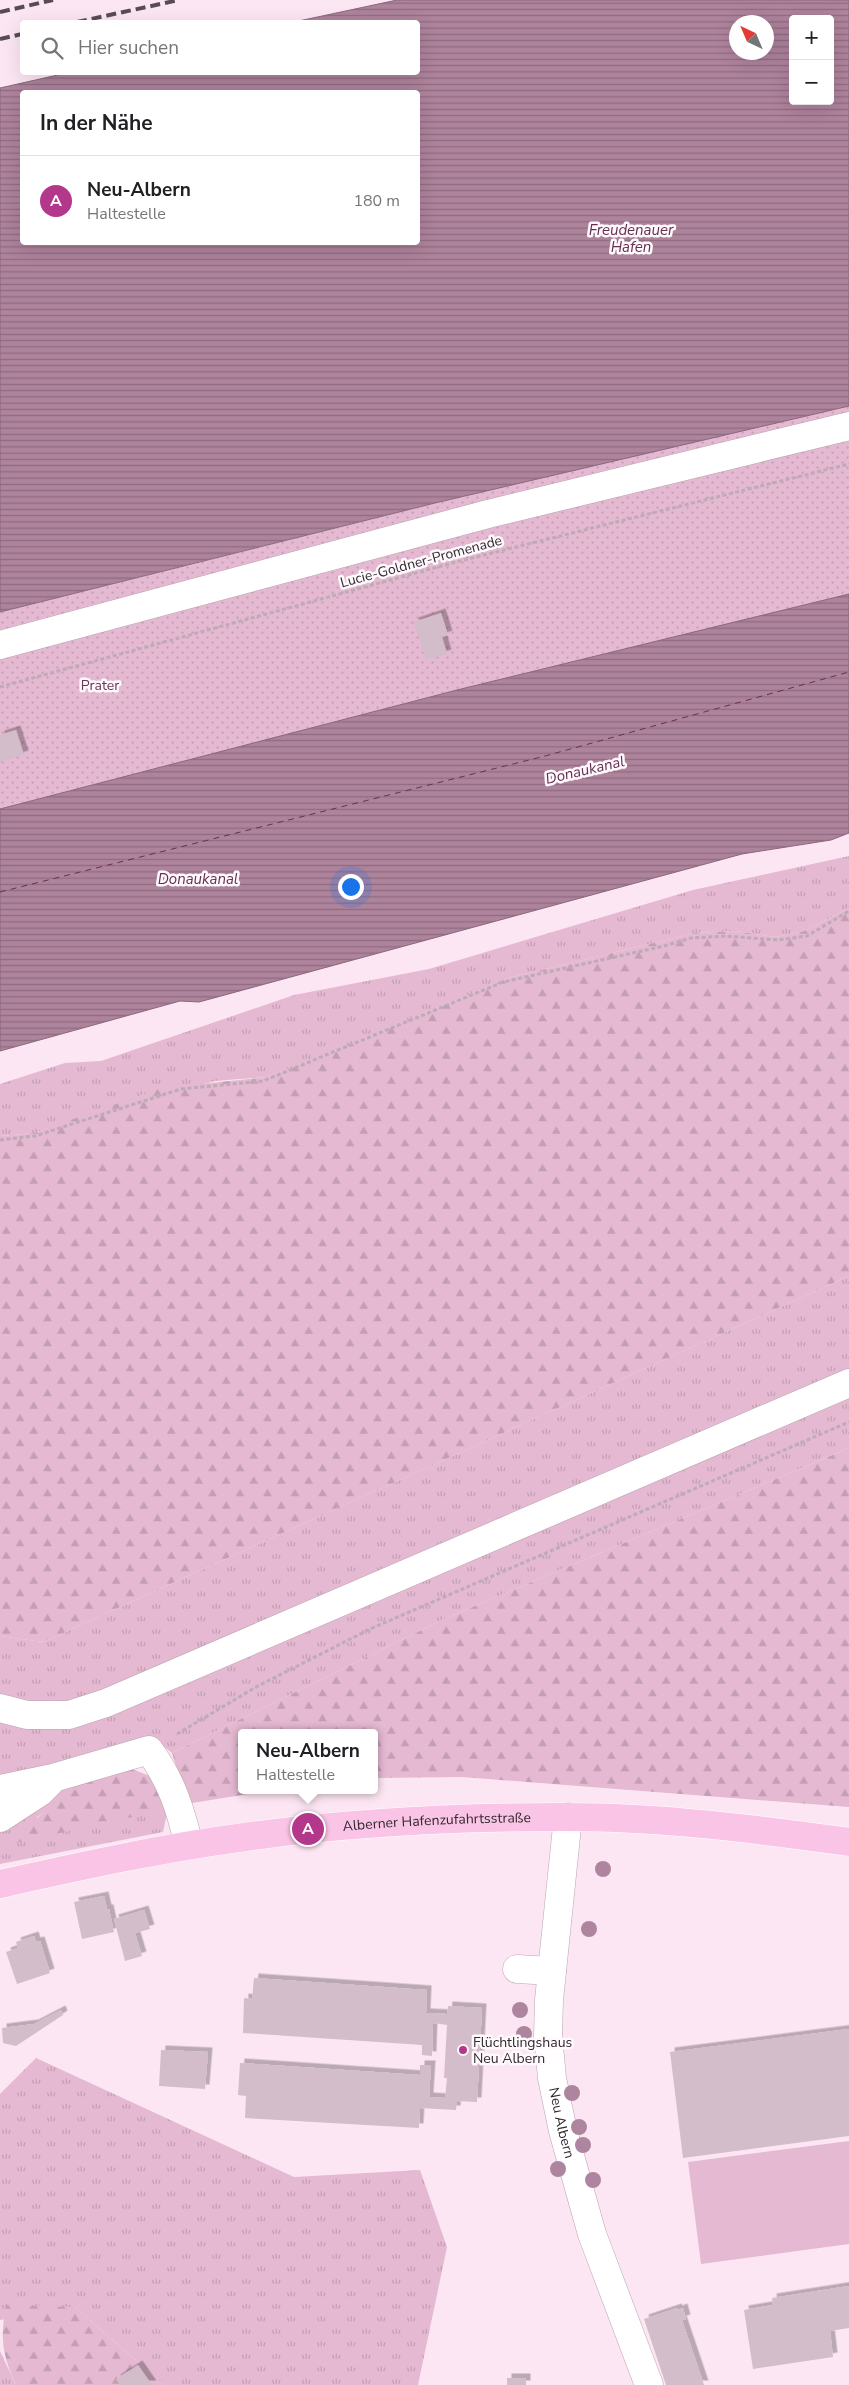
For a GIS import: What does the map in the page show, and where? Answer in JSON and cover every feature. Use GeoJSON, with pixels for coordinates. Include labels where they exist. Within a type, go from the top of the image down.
{"type":"FeatureCollection","features":[{"type":"Feature","properties":{"kind":"main road","name":"Alberner Hafenzufahrtsstraße"},"geometry":{"type":"LineString","coordinates":[[0,1884],[189,1845],[308,1829],[376,1823],[568,1817],[668,1822],[849,1842]]}},
{"type":"Feature","properties":{"kind":"street"},"geometry":{"type":"LineString","coordinates":[[0,645],[488,514],[849,426]]}},
{"type":"Feature","properties":{"kind":"street"},"geometry":{"type":"LineString","coordinates":[[0,1708],[27,1715],[69,1715],[106,1703],[461,1548],[849,1383]]}},
{"type":"Feature","properties":{"kind":"street"},"geometry":{"type":"LineString","coordinates":[[0,1790],[53,1778],[149,1750],[179,1803],[189,1845]]}},
{"type":"Feature","properties":{"kind":"street"},"geometry":{"type":"LineString","coordinates":[[0,1818],[40,1792],[53,1778]]}},
{"type":"Feature","properties":{"kind":"street","name":"Neu Albern"},"geometry":{"type":"LineString","coordinates":[[568,1817],[552,1971],[548,2036],[552,2078],[563,2131],[592,2234],[648,2385]]}},
{"type":"Feature","properties":{"kind":"street"},"geometry":{"type":"LineString","coordinates":[[517,1969],[552,1971]]}},
{"type":"Feature","properties":{"kind":"path","name":"Lucie-Goldner-Promenade"},"geometry":{"type":"LineString","coordinates":[[0,686],[456,562],[849,464]]}},
{"type":"Feature","properties":{"kind":"path"},"geometry":{"type":"LineString","coordinates":[[0,1140],[35,1136],[181,1089],[263,1081],[503,982],[664,946],[691,938],[726,936],[778,940],[807,936],[849,911]]}},
{"type":"Feature","properties":{"kind":"path"},"geometry":{"type":"LineString","coordinates":[[149,1750],[256,1687],[370,1629],[849,1422]]}},
{"type":"Feature","properties":{"kind":"green space","name":"Prater"},"geometry":{"type":"Polygon","coordinates":[[[849,406],[849,594],[457,690],[0,809],[0,612],[435,503],[849,406]]]}},
{"type":"Feature","properties":{"kind":"green space"},"geometry":{"type":"Polygon","coordinates":[[[849,856],[849,908],[804,931],[776,937],[735,931],[695,933],[508,978],[313,1060],[267,1077],[215,1081],[92,1114],[34,1133],[0,1136],[0,1084],[65,1063],[101,1061],[294,995],[429,969],[693,890],[849,856]]]}},
{"type":"Feature","properties":{"kind":"green space"},"geometry":{"type":"Polygon","coordinates":[[[849,908],[849,1276],[43,1642],[0,1636],[0,1136],[34,1133],[161,1088],[267,1077],[313,1060],[508,978],[695,933],[735,931],[776,937],[804,931],[849,908]]]}},
{"type":"Feature","properties":{"kind":"green space"},"geometry":{"type":"Polygon","coordinates":[[[849,1276],[849,1448],[444,1619],[172,1753],[152,1737],[0,1780],[0,1636],[43,1642],[849,1276]]]}},
{"type":"Feature","properties":{"kind":"green space"},"geometry":{"type":"Polygon","coordinates":[[[849,1448],[849,1807],[462,1777],[378,1778],[378,1729],[238,1729],[238,1794],[248,1794],[192,1803],[181,1782],[172,1753],[444,1619],[849,1448]]]}},
{"type":"Feature","properties":{"kind":"green space"},"geometry":{"type":"Polygon","coordinates":[[[130,1768],[152,1777],[168,1809],[10,1844],[41,1815],[75,1789],[100,1777],[130,1768]]]}},
{"type":"Feature","properties":{"kind":"green space"},"geometry":{"type":"Polygon","coordinates":[[[100,1777],[72,1792],[36,1818],[168,1809],[163,1832],[0,1864],[0,1828],[60,1789],[100,1777]]]}},
{"type":"Feature","properties":{"kind":"green space"},"geometry":{"type":"Polygon","coordinates":[[[36,2058],[294,2177],[420,2170],[447,2247],[418,2385],[164,2385],[75,2307],[0,2320],[0,2094],[36,2058]]]}},
{"type":"Feature","properties":{"kind":"green space"},"geometry":{"type":"Polygon","coordinates":[[[849,2141],[849,2244],[701,2264],[688,2162],[849,2141]]]}},
{"type":"Feature","properties":{"kind":"green space"},"geometry":{"type":"Polygon","coordinates":[[[6,2305],[75,2307],[164,2385],[16,2385],[5,2355],[3,2327],[6,2305]]]}},
{"type":"Feature","properties":{"kind":"green space"},"geometry":{"type":"Polygon","coordinates":[[[0,2351],[16,2385],[0,2385],[0,2351]]]}},
{"type":"Feature","properties":{"kind":"water","name":"Freudenauer Hafen"},"geometry":{"type":"Polygon","coordinates":[[[397,0],[849,0],[849,406],[435,503],[0,612],[0,88],[58,75],[420,75],[420,20],[303,20],[397,0]]]}},
{"type":"Feature","properties":{"kind":"water","name":"Donaukanal"},"geometry":{"type":"Polygon","coordinates":[[[849,594],[849,833],[831,840],[742,854],[199,1002],[180,1001],[0,1051],[0,809],[457,690],[849,594]]]}},
{"type":"Feature","properties":{"kind":"building"},"geometry":{"type":"Polygon","coordinates":[[[441,613],[448,635],[442,637],[447,654],[426,660],[414,622],[441,613]]]}},
{"type":"Feature","properties":{"kind":"building"},"geometry":{"type":"Polygon","coordinates":[[[16,730],[24,755],[0,762],[0,735],[16,730]]]}},
{"type":"Feature","properties":{"kind":"building"},"geometry":{"type":"Polygon","coordinates":[[[104,1896],[114,1932],[82,1939],[74,1902],[104,1896]]]}},
{"type":"Feature","properties":{"kind":"building"},"geometry":{"type":"Polygon","coordinates":[[[144,1910],[150,1929],[135,1933],[142,1956],[125,1961],[114,1919],[144,1910]]]}},
{"type":"Feature","properties":{"kind":"building"},"geometry":{"type":"Polygon","coordinates":[[[34,1936],[36,1942],[40,1941],[50,1973],[17,1984],[6,1952],[18,1948],[16,1942],[34,1936]]]}},
{"type":"Feature","properties":{"kind":"building","name":"Flüchtlingshaus Neu Albern"},"geometry":{"type":"Polygon","coordinates":[[[254,1978],[427,1990],[426,2013],[447,2014],[448,2006],[482,2008],[477,2102],[457,2101],[456,2110],[420,2108],[419,2128],[245,2118],[246,2096],[238,2095],[240,2063],[420,2075],[420,2065],[431,2065],[429,2097],[445,2098],[447,2078],[444,2078],[447,2025],[433,2023],[432,2056],[422,2055],[422,2045],[243,2033],[244,1998],[252,1999],[254,1978]]]}},
{"type":"Feature","properties":{"kind":"building"},"geometry":{"type":"Polygon","coordinates":[[[61,2010],[63,2015],[16,2046],[3,2043],[2,2028],[34,2024],[61,2010]]]}},
{"type":"Feature","properties":{"kind":"building"},"geometry":{"type":"Polygon","coordinates":[[[849,2029],[849,2136],[683,2158],[670,2052],[849,2029]]]}},
{"type":"Feature","properties":{"kind":"building"},"geometry":{"type":"Polygon","coordinates":[[[161,2050],[208,2052],[205,2089],[159,2086],[161,2050]]]}},
{"type":"Feature","properties":{"kind":"building"},"geometry":{"type":"Polygon","coordinates":[[[849,2286],[849,2328],[830,2331],[833,2357],[753,2369],[744,2310],[773,2305],[772,2298],[849,2286]]]}},
{"type":"Feature","properties":{"kind":"building"},"geometry":{"type":"Polygon","coordinates":[[[677,2308],[678,2310],[683,2308],[686,2319],[682,2320],[704,2385],[666,2385],[644,2319],[677,2308]]]}},
{"type":"Feature","properties":{"kind":"building"},"geometry":{"type":"Polygon","coordinates":[[[138,2365],[152,2385],[120,2385],[116,2379],[138,2365]]]}},
{"type":"Feature","properties":{"kind":"building"},"geometry":{"type":"Polygon","coordinates":[[[507,2378],[526,2378],[526,2385],[507,2385],[507,2378]]]}},
{"type":"Feature","properties":{"kind":"ferry route"},"geometry":{"type":"LineString","coordinates":[[0,892],[545,756],[849,672]]}},
{"type":"Feature","properties":{"kind":"railway"},"geometry":{"type":"LineString","coordinates":[[0,12],[53,0]]}},
{"type":"Feature","properties":{"kind":"railway"},"geometry":{"type":"LineString","coordinates":[[86,20],[179,0]]}},
{"type":"Feature","properties":{"kind":"railway"},"geometry":{"type":"LineString","coordinates":[[0,39],[20,34]]}},
{"type":"Feature","properties":{"kind":"place","name":"Neu-Albern"},"geometry":{"type":"Point","coordinates":[308,1829]}},
{"type":"Feature","properties":{"kind":"place","name":"Flüchtlingshaus Neu Albern"},"geometry":{"type":"Point","coordinates":[463,2050]}}]}
